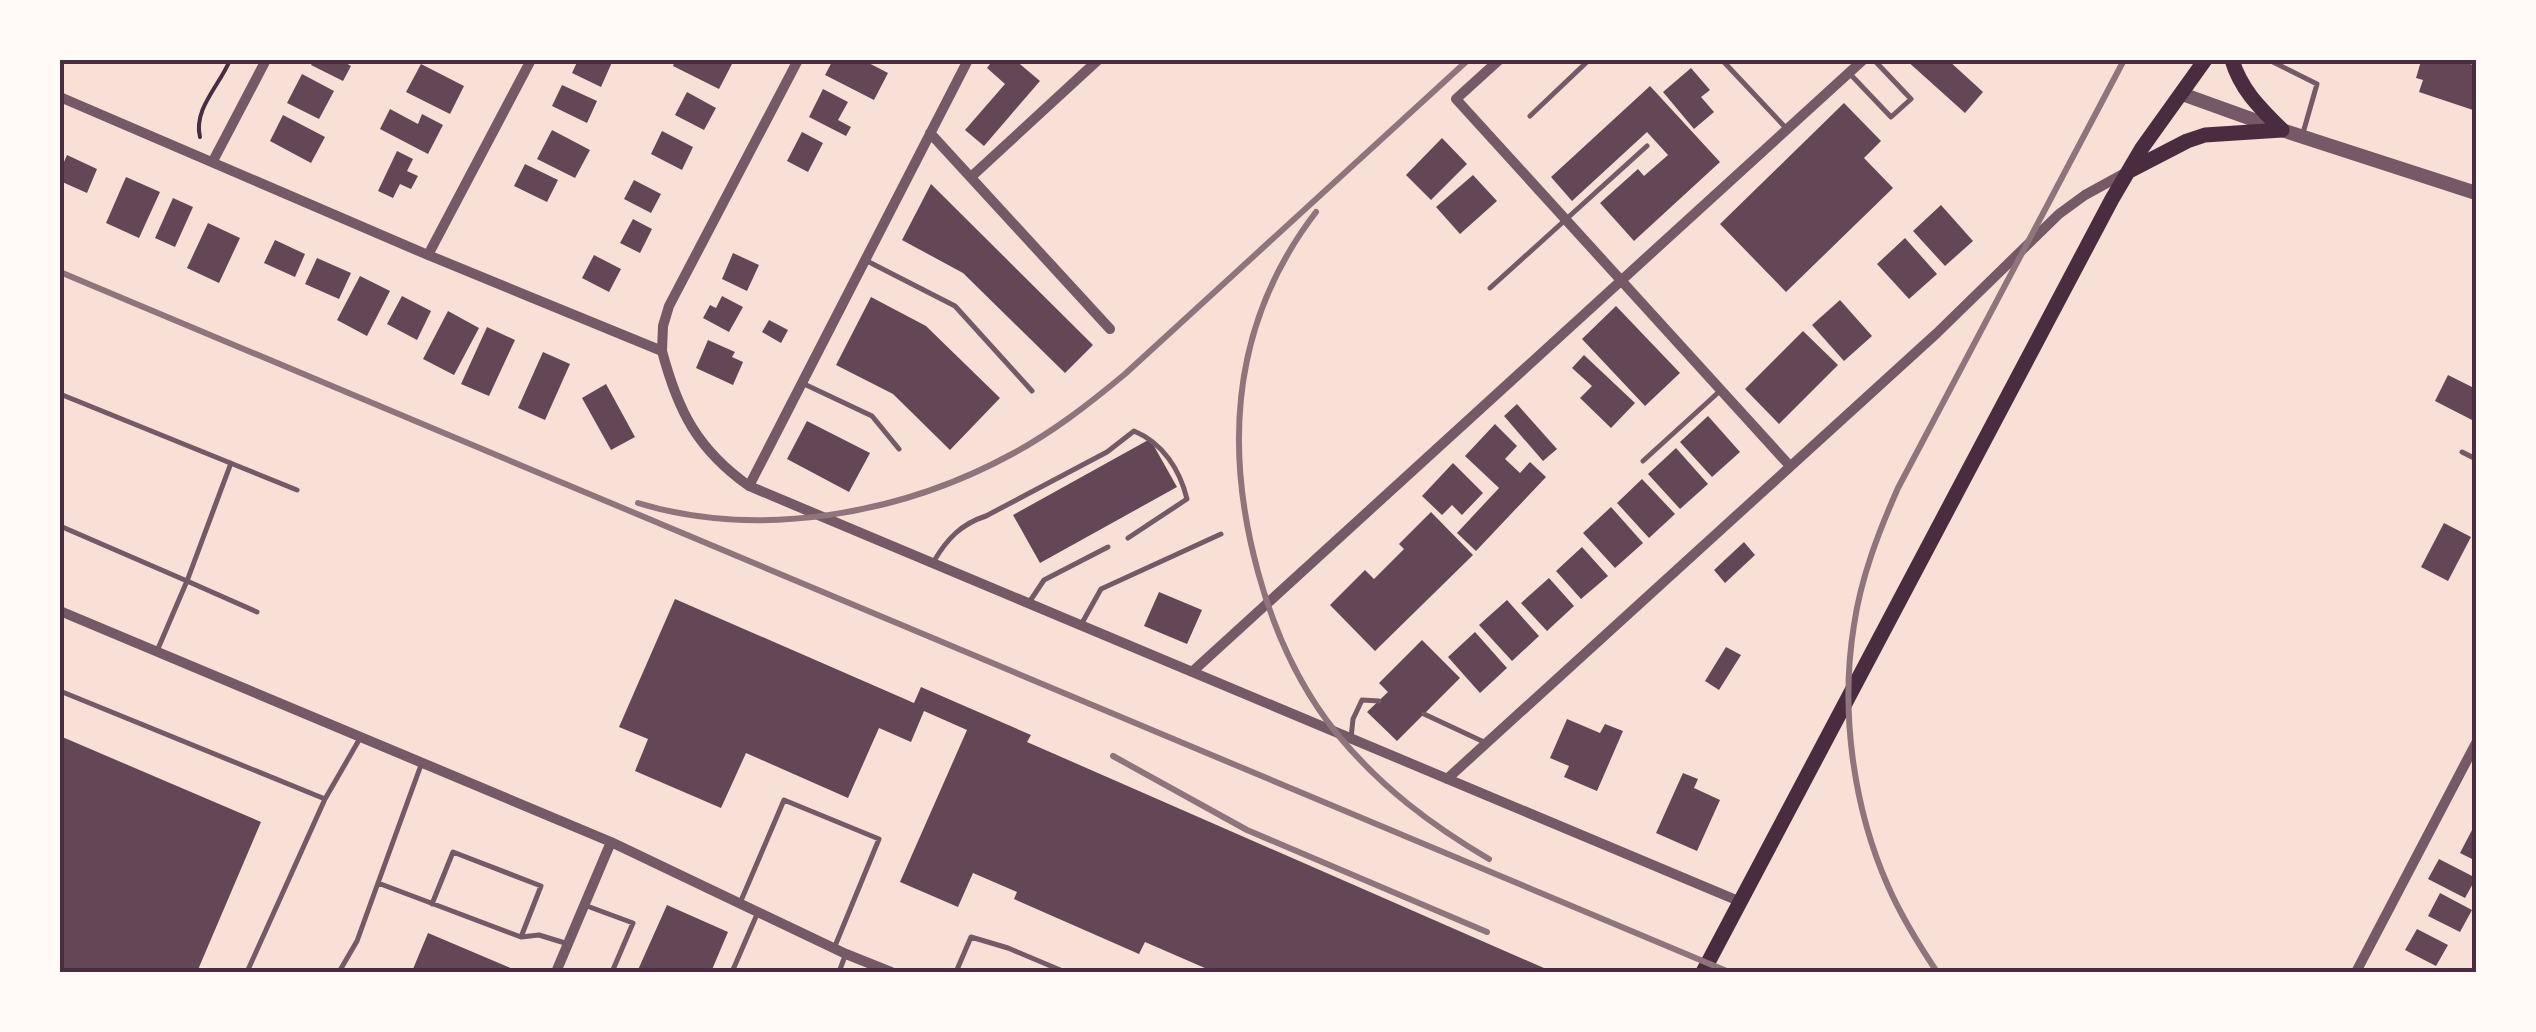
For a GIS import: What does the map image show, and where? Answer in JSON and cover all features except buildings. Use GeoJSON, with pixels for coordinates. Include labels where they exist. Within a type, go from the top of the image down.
{"type":"FeatureCollection","features":[{"type":"Feature","properties":{"kind":"main road"},"geometry":{"type":"LineString","coordinates":[[1703,972],[2127,172],[2206,60]]}},
{"type":"Feature","properties":{"kind":"main road"},"geometry":{"type":"LineString","coordinates":[[2232,60],[2248,96],[2282,130]]}},
{"type":"Feature","properties":{"kind":"main road"},"geometry":{"type":"LineString","coordinates":[[2127,172],[2205,135],[2282,130]]}},
{"type":"Feature","properties":{"kind":"street"},"geometry":{"type":"LineString","coordinates":[[213,161],[266,60]]}},
{"type":"Feature","properties":{"kind":"street"},"geometry":{"type":"LineString","coordinates":[[428,255],[531,60]]}},
{"type":"Feature","properties":{"kind":"street"},"geometry":{"type":"LineString","coordinates":[[798,60],[669,306],[663,326],[662,350],[672,388],[694,432],[714,459],[748,486],[1741,902]]}},
{"type":"Feature","properties":{"kind":"street"},"geometry":{"type":"LineString","coordinates":[[748,486],[968,60]]}},
{"type":"Feature","properties":{"kind":"street"},"geometry":{"type":"LineString","coordinates":[[970,176],[1098,60]]}},
{"type":"Feature","properties":{"kind":"street"},"geometry":{"type":"LineString","coordinates":[[1499,60],[1456,99],[1790,466]]}},
{"type":"Feature","properties":{"kind":"street"},"geometry":{"type":"LineString","coordinates":[[1192,672],[1863,60]]}},
{"type":"Feature","properties":{"kind":"street"},"geometry":{"type":"LineString","coordinates":[[2182,94],[2476,193]]}},
{"type":"Feature","properties":{"kind":"street"},"geometry":{"type":"LineString","coordinates":[[60,97],[428,255],[662,350]]}},
{"type":"Feature","properties":{"kind":"street"},"geometry":{"type":"LineString","coordinates":[[930,133],[1110,329]]}},
{"type":"Feature","properties":{"kind":"street"},"geometry":{"type":"LineString","coordinates":[[1447,779],[1937,333],[2059,214],[2127,172]]}},
{"type":"Feature","properties":{"kind":"street"},"geometry":{"type":"LineString","coordinates":[[60,611],[611,842],[890,972]]}},
{"type":"Feature","properties":{"kind":"street"},"geometry":{"type":"LineString","coordinates":[[2356,972],[2476,742]]}},
{"type":"Feature","properties":{"kind":"street"},"geometry":{"type":"LineString","coordinates":[[556,972],[611,842]]}},
{"type":"Feature","properties":{"kind":"lane"},"geometry":{"type":"LineString","coordinates":[[1530,116],[1589,60]]}},
{"type":"Feature","properties":{"kind":"lane"},"geometry":{"type":"LineString","coordinates":[[1722,60],[1787,129]]}},
{"type":"Feature","properties":{"kind":"lane"},"geometry":{"type":"LineString","coordinates":[[1848,73],[1891,117],[1911,99],[1874,60]]}},
{"type":"Feature","properties":{"kind":"lane"},"geometry":{"type":"LineString","coordinates":[[2269,60],[2317,84],[2302,136]]}},
{"type":"Feature","properties":{"kind":"lane"},"geometry":{"type":"LineString","coordinates":[[1490,288],[1647,146]]}},
{"type":"Feature","properties":{"kind":"lane"},"geometry":{"type":"LineString","coordinates":[[865,260],[955,306],[1032,391]]}},
{"type":"Feature","properties":{"kind":"lane"},"geometry":{"type":"LineString","coordinates":[[802,383],[872,416],[899,449]]}},
{"type":"Feature","properties":{"kind":"lane"},"geometry":{"type":"LineString","coordinates":[[1643,461],[1721,390]]}},
{"type":"Feature","properties":{"kind":"lane"},"geometry":{"type":"LineString","coordinates":[[60,394],[297,490]]}},
{"type":"Feature","properties":{"kind":"lane"},"geometry":{"type":"LineString","coordinates":[[932,563],[946,542],[968,522],[1107,452],[1134,431],[1153,438],[1182,478],[1187,499],[1128,538]]}},
{"type":"Feature","properties":{"kind":"lane"},"geometry":{"type":"LineString","coordinates":[[2462,452],[2476,459]]}},
{"type":"Feature","properties":{"kind":"lane"},"geometry":{"type":"LineString","coordinates":[[156,651],[231,463]]}},
{"type":"Feature","properties":{"kind":"lane"},"geometry":{"type":"LineString","coordinates":[[60,526],[257,612]]}},
{"type":"Feature","properties":{"kind":"lane"},"geometry":{"type":"LineString","coordinates":[[1080,626],[1101,589],[1221,534]]}},
{"type":"Feature","properties":{"kind":"lane"},"geometry":{"type":"LineString","coordinates":[[1028,604],[1044,580],[1108,547]]}},
{"type":"Feature","properties":{"kind":"lane"},"geometry":{"type":"LineString","coordinates":[[60,690],[326,799]]}},
{"type":"Feature","properties":{"kind":"lane"},"geometry":{"type":"LineString","coordinates":[[1351,739],[1353,719],[1362,700],[1379,701]]}},
{"type":"Feature","properties":{"kind":"lane"},"geometry":{"type":"LineString","coordinates":[[1424,714],[1486,744]]}},
{"type":"Feature","properties":{"kind":"lane"},"geometry":{"type":"LineString","coordinates":[[247,972],[326,799],[361,737]]}},
{"type":"Feature","properties":{"kind":"lane"},"geometry":{"type":"LineString","coordinates":[[339,972],[362,928],[422,762]]}},
{"type":"Feature","properties":{"kind":"lane"},"geometry":{"type":"LineString","coordinates":[[740,904],[784,800],[880,839],[840,951],[839,972]]}},
{"type":"Feature","properties":{"kind":"lane"},"geometry":{"type":"LineString","coordinates":[[432,904],[453,852],[540,886],[521,937]]}},
{"type":"Feature","properties":{"kind":"lane"},"geometry":{"type":"LineString","coordinates":[[378,884],[521,937],[539,935],[568,944]]}},
{"type":"Feature","properties":{"kind":"lane"},"geometry":{"type":"LineString","coordinates":[[585,904],[633,923],[612,972]]}},
{"type":"Feature","properties":{"kind":"lane"},"geometry":{"type":"LineString","coordinates":[[732,972],[758,912]]}},
{"type":"Feature","properties":{"kind":"lane"},"geometry":{"type":"LineString","coordinates":[[956,972],[971,938],[1008,948],[1065,972]]}},
{"type":"Feature","properties":{"kind":"path"},"geometry":{"type":"LineString","coordinates":[[200,137],[197,124],[230,60]]}},
{"type":"Feature","properties":{"kind":"railway"},"geometry":{"type":"LineString","coordinates":[[638,503],[732,519],[830,515],[924,492],[1012,454],[1070,417],[1125,374],[1468,60]]}},
{"type":"Feature","properties":{"kind":"railway"},"geometry":{"type":"LineString","coordinates":[[1937,972],[1888,886],[1858,791],[1848,691],[1857,607],[1898,488],[2124,60]]}},
{"type":"Feature","properties":{"kind":"railway"},"geometry":{"type":"LineString","coordinates":[[1316,212],[1288,253],[1267,296],[1243,384],[1239,430],[1241,477],[1258,572],[1289,658],[1338,735],[1408,804],[1489,859]]}},
{"type":"Feature","properties":{"kind":"railway"},"geometry":{"type":"LineString","coordinates":[[60,272],[1729,972]]}},
{"type":"Feature","properties":{"kind":"railway"},"geometry":{"type":"LineString","coordinates":[[1113,756],[1247,830],[1487,932]]}}]}
